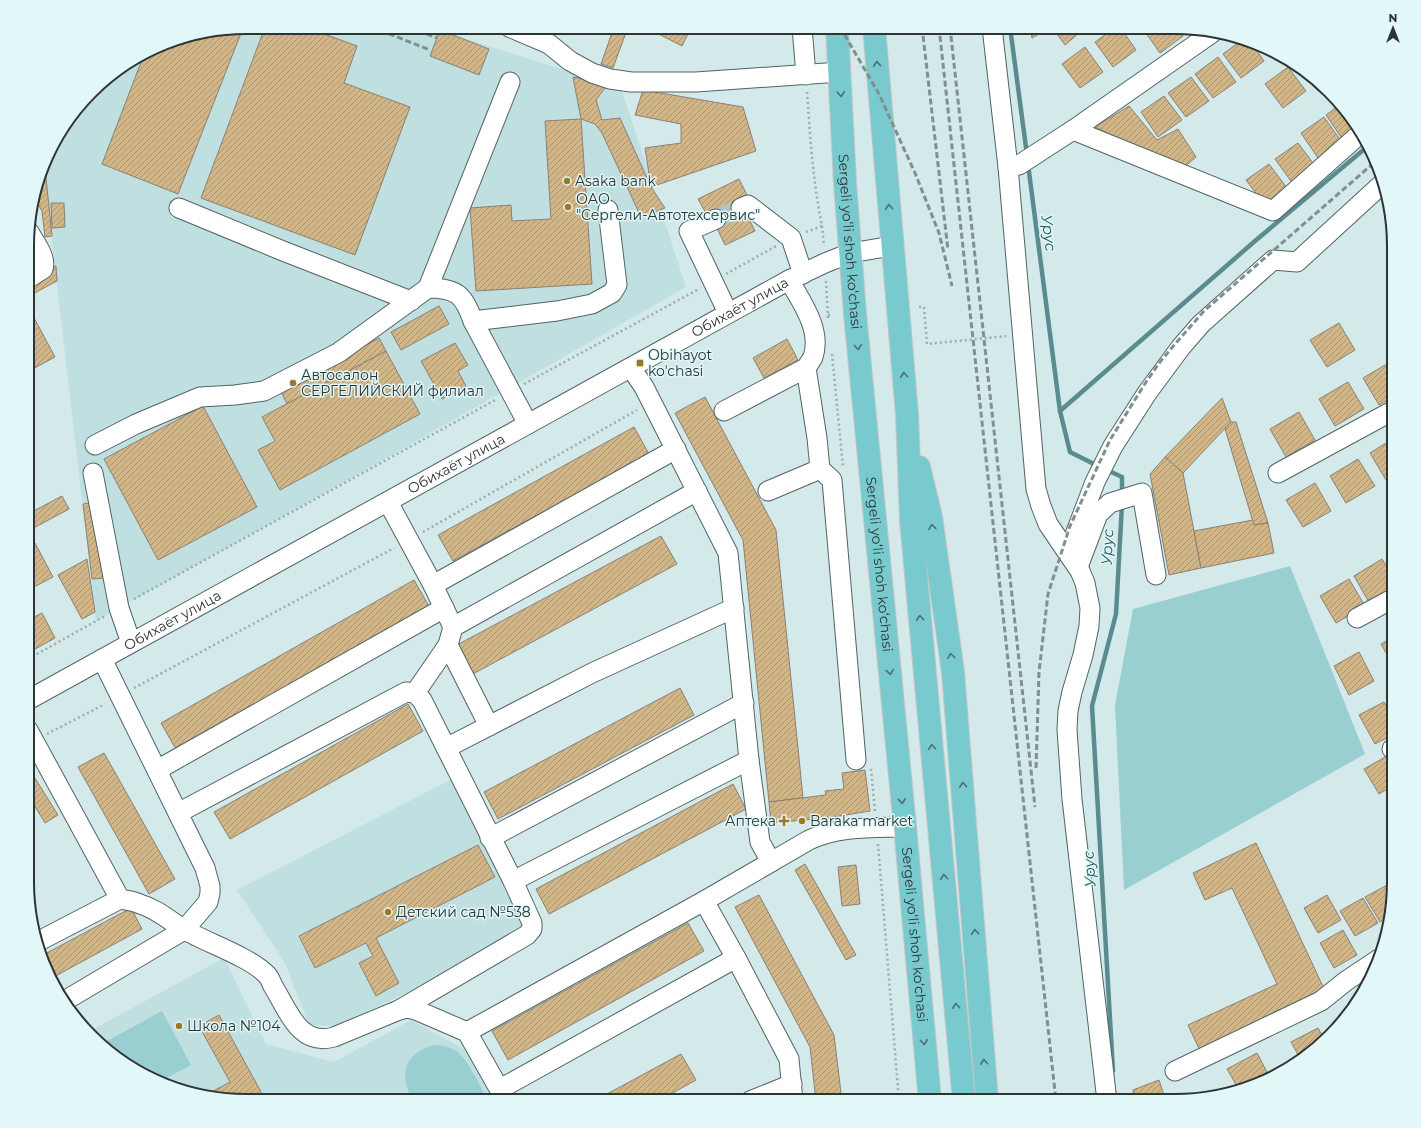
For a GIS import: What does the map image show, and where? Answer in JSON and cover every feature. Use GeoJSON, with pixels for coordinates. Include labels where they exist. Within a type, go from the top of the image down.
{"type":"FeatureCollection","features":[{"type":"Feature","properties":{"kind":"main road","name":"Sergeli yo‘li shoh ko‘chasi"},"geometry":{"type":"LineString","coordinates":[[837,34],[845,183],[855,314],[929,1094]]}},
{"type":"Feature","properties":{"kind":"main road"},"geometry":{"type":"LineString","coordinates":[[875,34],[907,414],[911,520],[963,1094]]}},
{"type":"Feature","properties":{"kind":"main road"},"geometry":{"type":"LineString","coordinates":[[907,414],[930,517],[954,672],[986,1094]]}},
{"type":"Feature","properties":{"kind":"street"},"geometry":{"type":"LineString","coordinates":[[525,34],[549,44],[570,61],[592,72],[610,79],[631,82],[696,82],[840,72]]}},
{"type":"Feature","properties":{"kind":"street"},"geometry":{"type":"LineString","coordinates":[[803,34],[806,74]]}},
{"type":"Feature","properties":{"kind":"street"},"geometry":{"type":"LineString","coordinates":[[994,34],[1021,162],[1023,335],[1036,489],[1048,524],[1073,560],[1085,583],[1090,608],[1089,626],[1083,655],[1068,711],[1067,730],[1072,799],[1106,1094]]}},
{"type":"Feature","properties":{"kind":"street"},"geometry":{"type":"LineString","coordinates":[[1021,162],[1073,130],[1207,37]]}},
{"type":"Feature","properties":{"kind":"street"},"geometry":{"type":"LineString","coordinates":[[95,445],[136,424],[200,397],[235,395],[264,391],[338,353],[428,288],[510,82]]}},
{"type":"Feature","properties":{"kind":"street"},"geometry":{"type":"LineString","coordinates":[[1073,130],[1273,211],[1357,137]]}},
{"type":"Feature","properties":{"kind":"street"},"geometry":{"type":"LineString","coordinates":[[1073,560],[1095,482],[1113,446],[1158,378],[1181,347],[1201,324],[1273,260],[1297,262],[1379,187]]}},
{"type":"Feature","properties":{"kind":"street"},"geometry":{"type":"LineString","coordinates":[[724,412],[806,368],[813,357],[815,340],[810,318],[796,277],[791,238],[748,205],[741,208]]}},
{"type":"Feature","properties":{"kind":"street"},"geometry":{"type":"LineString","coordinates":[[179,208],[282,251],[411,301]]}},
{"type":"Feature","properties":{"kind":"street"},"geometry":{"type":"LineString","coordinates":[[473,321],[557,311],[592,304],[612,293],[617,285],[608,210]]}},
{"type":"Feature","properties":{"kind":"street"},"geometry":{"type":"LineString","coordinates":[[716,219],[689,231],[728,313]]}},
{"type":"Feature","properties":{"kind":"street"},"geometry":{"type":"LineString","coordinates":[[34,241],[43,258],[44,264],[43,269],[34,275]]}},
{"type":"Feature","properties":{"kind":"street","name":"Обихаёт улица"},"geometry":{"type":"LineString","coordinates":[[34,697],[631,368],[728,313],[796,277],[850,253],[892,246]]}},
{"type":"Feature","properties":{"kind":"street"},"geometry":{"type":"LineString","coordinates":[[428,288],[452,290],[462,298],[528,424]]}},
{"type":"Feature","properties":{"kind":"street"},"geometry":{"type":"LineString","coordinates":[[631,368],[652,402],[728,553],[749,760],[760,842],[770,862]]}},
{"type":"Feature","properties":{"kind":"street"},"geometry":{"type":"LineString","coordinates":[[806,368],[817,438],[820,469],[832,480],[856,760]]}},
{"type":"Feature","properties":{"kind":"street"},"geometry":{"type":"LineString","coordinates":[[1278,473],[1387,414]]}},
{"type":"Feature","properties":{"kind":"street"},"geometry":{"type":"LineString","coordinates":[[433,585],[676,449]]}},
{"type":"Feature","properties":{"kind":"street"},"geometry":{"type":"LineString","coordinates":[[768,491],[820,469]]}},
{"type":"Feature","properties":{"kind":"street"},"geometry":{"type":"LineString","coordinates":[[93,473],[119,608],[131,643]]}},
{"type":"Feature","properties":{"kind":"street"},"geometry":{"type":"LineString","coordinates":[[453,627],[697,491]]}},
{"type":"Feature","properties":{"kind":"street"},"geometry":{"type":"LineString","coordinates":[[1073,560],[1098,514],[1110,503],[1142,493],[1156,574]]}},
{"type":"Feature","properties":{"kind":"street"},"geometry":{"type":"LineString","coordinates":[[388,502],[433,585],[453,627],[448,645],[415,693]]}},
{"type":"Feature","properties":{"kind":"street"},"geometry":{"type":"LineString","coordinates":[[1357,618],[1387,602]]}},
{"type":"Feature","properties":{"kind":"street"},"geometry":{"type":"LineString","coordinates":[[157,770],[444,608]]}},
{"type":"Feature","properties":{"kind":"street"},"geometry":{"type":"LineString","coordinates":[[446,748],[592,673],[734,608]]}},
{"type":"Feature","properties":{"kind":"street"},"geometry":{"type":"LineString","coordinates":[[448,645],[489,726]]}},
{"type":"Feature","properties":{"kind":"street"},"geometry":{"type":"LineString","coordinates":[[69,998],[184,930],[208,902],[210,893],[206,868],[102,659]]}},
{"type":"Feature","properties":{"kind":"street"},"geometry":{"type":"LineString","coordinates":[[42,940],[120,899],[141,904],[164,916],[184,930],[251,963],[267,975],[300,1030],[306,1035],[322,1039],[334,1037],[399,1010],[527,935],[532,930],[532,923],[513,881],[490,838],[422,700],[415,693],[406,692],[178,813]]}},
{"type":"Feature","properties":{"kind":"street"},"geometry":{"type":"LineString","coordinates":[[490,838],[744,703]]}},
{"type":"Feature","properties":{"kind":"street"},"geometry":{"type":"LineString","coordinates":[[34,741],[120,899]]}},
{"type":"Feature","properties":{"kind":"street"},"geometry":{"type":"LineString","coordinates":[[513,881],[749,760]]}},
{"type":"Feature","properties":{"kind":"street"},"geometry":{"type":"LineString","coordinates":[[467,1032],[704,901],[825,832],[905,827]]}},
{"type":"Feature","properties":{"kind":"street"},"geometry":{"type":"LineString","coordinates":[[704,901],[789,1059],[792,1093]]}},
{"type":"Feature","properties":{"kind":"street"},"geometry":{"type":"LineString","coordinates":[[505,1094],[736,958]]}},
{"type":"Feature","properties":{"kind":"street"},"geometry":{"type":"LineString","coordinates":[[1175,1071],[1321,1001],[1346,981],[1370,965]]}},
{"type":"Feature","properties":{"kind":"street"},"geometry":{"type":"LineString","coordinates":[[399,1010],[407,1008],[416,1010],[467,1032],[502,1094]]}},
{"type":"Feature","properties":{"kind":"path"},"geometry":{"type":"LineString","coordinates":[[34,656],[348,480],[791,238],[822,226],[816,200],[806,74]]}},
{"type":"Feature","properties":{"kind":"path"},"geometry":{"type":"LineString","coordinates":[[919,307],[924,307],[927,344],[1023,335]]}},
{"type":"Feature","properties":{"kind":"path"},"geometry":{"type":"LineString","coordinates":[[828,315],[833,314]]}},
{"type":"Feature","properties":{"kind":"path"},"geometry":{"type":"LineString","coordinates":[[34,735],[120,696],[408,540],[652,402]]}},
{"type":"Feature","properties":{"kind":"shaded area","name":"Автосалон СЕРГЕЛИЙСКИЙ филиал"},"geometry":{"type":"Polygon","coordinates":[[[232,34],[451,34],[621,88],[686,287],[348,480],[96,621],[45,179],[62,140],[78,117],[96,96],[117,78],[140,62],[165,50],[191,41],[232,34]]]}},
{"type":"Feature","properties":{"kind":"shaded area"},"geometry":{"type":"Polygon","coordinates":[[[1290,566],[1365,754],[1124,890],[1115,705],[1133,609],[1290,566]]]}},
{"type":"Feature","properties":{"kind":"shaded area","name":"Детский сад №538"},"geometry":{"type":"Polygon","coordinates":[[[454,778],[535,934],[335,1026],[309,1025],[284,961],[237,890],[454,778]]]}},
{"type":"Feature","properties":{"kind":"shaded area","name":"Школа №104"},"geometry":{"type":"Polygon","coordinates":[[[224,958],[266,1044],[334,1062],[411,1020],[468,1051],[493,1094],[232,1094],[205,1090],[178,1083],[140,1066],[117,1050],[93,1029],[224,958]]]}},
{"type":"Feature","properties":{"kind":"shaded area"},"geometry":{"type":"Polygon","coordinates":[[[162,1011],[191,1065],[166,1078],[140,1066],[107,1041],[162,1011]]]}},
{"type":"Feature","properties":{"kind":"shaded area"},"geometry":{"type":"Polygon","coordinates":[[[436,1045],[455,1050],[464,1059],[484,1094],[410,1094],[406,1082],[407,1065],[417,1052],[436,1045]]]}},
{"type":"Feature","properties":{"kind":"building"},"geometry":{"type":"Polygon","coordinates":[[[232,34],[241,34],[178,194],[102,164],[141,61],[165,50],[191,41],[232,34]]]}},
{"type":"Feature","properties":{"kind":"building"},"geometry":{"type":"Polygon","coordinates":[[[262,34],[324,34],[357,46],[344,83],[410,107],[355,255],[201,198],[262,34]]]}},
{"type":"Feature","properties":{"kind":"building"},"geometry":{"type":"Polygon","coordinates":[[[438,34],[450,34],[489,49],[479,75],[430,56],[438,34]]]}},
{"type":"Feature","properties":{"kind":"building"},"geometry":{"type":"Polygon","coordinates":[[[612,34],[625,34],[613,68],[601,64],[612,34]]]}},
{"type":"Feature","properties":{"kind":"building"},"geometry":{"type":"Polygon","coordinates":[[[659,34],[688,34],[682,46],[659,34]]]}},
{"type":"Feature","properties":{"kind":"building"},"geometry":{"type":"Polygon","coordinates":[[[1031,34],[1039,34],[1032,38],[1031,34]]]}},
{"type":"Feature","properties":{"kind":"building"},"geometry":{"type":"Polygon","coordinates":[[[1057,34],[1078,34],[1065,45],[1057,34]]]}},
{"type":"Feature","properties":{"kind":"building"},"geometry":{"type":"Polygon","coordinates":[[[1106,34],[1125,34],[1136,50],[1113,67],[1095,42],[1106,34]]]}},
{"type":"Feature","properties":{"kind":"building"},"geometry":{"type":"Polygon","coordinates":[[[1147,34],[1182,34],[1183,36],[1160,53],[1147,34]]]}},
{"type":"Feature","properties":{"kind":"building"},"geometry":{"type":"Polygon","coordinates":[[[1238,43],[1256,50],[1264,61],[1241,78],[1223,54],[1238,43]]]}},
{"type":"Feature","properties":{"kind":"building"},"geometry":{"type":"Polygon","coordinates":[[[1085,47],[1103,72],[1080,88],[1062,64],[1085,47]]]}},
{"type":"Feature","properties":{"kind":"building"},"geometry":{"type":"Polygon","coordinates":[[[1218,57],[1236,82],[1213,98],[1195,74],[1218,57]]]}},
{"type":"Feature","properties":{"kind":"building"},"geometry":{"type":"Polygon","coordinates":[[[1288,67],[1306,91],[1283,108],[1265,84],[1288,67]]]}},
{"type":"Feature","properties":{"kind":"building"},"geometry":{"type":"Polygon","coordinates":[[[573,77],[608,84],[596,100],[602,120],[620,118],[651,187],[665,208],[641,217],[602,133],[595,124],[581,119],[573,77]]]}},
{"type":"Feature","properties":{"kind":"building"},"geometry":{"type":"Polygon","coordinates":[[[1191,77],[1209,101],[1186,117],[1168,93],[1191,77]]]}},
{"type":"Feature","properties":{"kind":"building"},"geometry":{"type":"Polygon","coordinates":[[[643,90],[743,107],[756,151],[651,187],[645,148],[681,143],[681,124],[635,115],[643,90]]]}},
{"type":"Feature","properties":{"kind":"building"},"geometry":{"type":"Polygon","coordinates":[[[1164,96],[1182,120],[1158,137],[1141,112],[1164,96]]]}},
{"type":"Feature","properties":{"kind":"building"},"geometry":{"type":"Polygon","coordinates":[[[1129,106],[1157,140],[1178,129],[1196,157],[1182,169],[1095,127],[1129,106]]]}},
{"type":"Feature","properties":{"kind":"building"},"geometry":{"type":"Polygon","coordinates":[[[1336,108],[1354,132],[1343,140],[1326,115],[1336,108]]]}},
{"type":"Feature","properties":{"kind":"building"},"geometry":{"type":"Polygon","coordinates":[[[1324,117],[1341,141],[1318,158],[1301,133],[1324,117]]]}},
{"type":"Feature","properties":{"kind":"building","name":"ОАО \"Сергели-Автотехсервис\""},"geometry":{"type":"Polygon","coordinates":[[[581,119],[592,284],[476,291],[470,208],[511,205],[512,221],[551,219],[545,121],[581,119]]]}},
{"type":"Feature","properties":{"kind":"building"},"geometry":{"type":"Polygon","coordinates":[[[1298,143],[1316,167],[1293,184],[1275,159],[1298,143]]]}},
{"type":"Feature","properties":{"kind":"building"},"geometry":{"type":"Polygon","coordinates":[[[1269,164],[1287,188],[1264,204],[1246,180],[1269,164]]]}},
{"type":"Feature","properties":{"kind":"building"},"geometry":{"type":"Polygon","coordinates":[[[46,176],[52,236],[45,237],[42,211],[38,204],[46,176]]]}},
{"type":"Feature","properties":{"kind":"building"},"geometry":{"type":"Polygon","coordinates":[[[739,179],[747,195],[737,199],[755,231],[725,245],[715,224],[707,215],[698,199],[739,179]]]}},
{"type":"Feature","properties":{"kind":"building"},"geometry":{"type":"Polygon","coordinates":[[[51,203],[64,203],[65,227],[52,228],[51,203]]]}},
{"type":"Feature","properties":{"kind":"building"},"geometry":{"type":"Polygon","coordinates":[[[56,266],[57,281],[34,293],[34,277],[56,266]]]}},
{"type":"Feature","properties":{"kind":"building"},"geometry":{"type":"Polygon","coordinates":[[[439,306],[449,324],[401,350],[391,332],[439,306]]]}},
{"type":"Feature","properties":{"kind":"building"},"geometry":{"type":"Polygon","coordinates":[[[34,318],[55,357],[34,368],[34,318]]]}},
{"type":"Feature","properties":{"kind":"building"},"geometry":{"type":"Polygon","coordinates":[[[1339,323],[1355,350],[1327,367],[1310,340],[1339,323]]]}},
{"type":"Feature","properties":{"kind":"building"},"geometry":{"type":"Polygon","coordinates":[[[379,338],[386,351],[287,404],[281,391],[379,338]]]}},
{"type":"Feature","properties":{"kind":"building"},"geometry":{"type":"Polygon","coordinates":[[[787,339],[798,360],[764,378],[753,358],[787,339]]]}},
{"type":"Feature","properties":{"kind":"building"},"geometry":{"type":"Polygon","coordinates":[[[455,343],[468,365],[458,371],[466,386],[442,399],[421,361],[455,343]]]}},
{"type":"Feature","properties":{"kind":"building"},"geometry":{"type":"Polygon","coordinates":[[[386,351],[420,414],[280,490],[258,450],[275,441],[262,417],[386,351]]]}},
{"type":"Feature","properties":{"kind":"building"},"geometry":{"type":"Polygon","coordinates":[[[1387,364],[1387,400],[1379,405],[1363,378],[1387,364]]]}},
{"type":"Feature","properties":{"kind":"building"},"geometry":{"type":"Polygon","coordinates":[[[1348,382],[1364,409],[1335,426],[1319,399],[1348,382]]]}},
{"type":"Feature","properties":{"kind":"building"},"geometry":{"type":"Polygon","coordinates":[[[705,397],[776,530],[803,798],[769,802],[743,540],[675,413],[705,397]]]}},
{"type":"Feature","properties":{"kind":"building"},"geometry":{"type":"Polygon","coordinates":[[[1222,398],[1231,422],[1183,473],[1165,457],[1222,398]]]}},
{"type":"Feature","properties":{"kind":"building"},"geometry":{"type":"Polygon","coordinates":[[[203,406],[257,507],[158,560],[104,459],[203,406]]]}},
{"type":"Feature","properties":{"kind":"building"},"geometry":{"type":"Polygon","coordinates":[[[1299,412],[1315,440],[1286,457],[1270,429],[1299,412]]]}},
{"type":"Feature","properties":{"kind":"building"},"geometry":{"type":"Polygon","coordinates":[[[1231,422],[1236,422],[1268,523],[1254,525],[1225,429],[1231,422]]]}},
{"type":"Feature","properties":{"kind":"building"},"geometry":{"type":"Polygon","coordinates":[[[634,427],[649,454],[453,561],[438,535],[634,427]]]}},
{"type":"Feature","properties":{"kind":"building"},"geometry":{"type":"Polygon","coordinates":[[[1387,442],[1387,480],[1386,480],[1370,453],[1387,442]]]}},
{"type":"Feature","properties":{"kind":"building"},"geometry":{"type":"Polygon","coordinates":[[[1165,457],[1183,473],[1201,568],[1169,575],[1150,474],[1165,457]]]}},
{"type":"Feature","properties":{"kind":"building"},"geometry":{"type":"Polygon","coordinates":[[[1358,459],[1375,486],[1346,503],[1330,476],[1358,459]]]}},
{"type":"Feature","properties":{"kind":"building"},"geometry":{"type":"Polygon","coordinates":[[[1315,483],[1331,511],[1303,527],[1286,500],[1315,483]]]}},
{"type":"Feature","properties":{"kind":"building"},"geometry":{"type":"Polygon","coordinates":[[[62,496],[69,509],[34,528],[34,511],[62,496]]]}},
{"type":"Feature","properties":{"kind":"building"},"geometry":{"type":"Polygon","coordinates":[[[95,502],[104,578],[92,579],[83,504],[95,502]]]}},
{"type":"Feature","properties":{"kind":"building"},"geometry":{"type":"Polygon","coordinates":[[[1253,520],[1254,525],[1268,523],[1274,553],[1201,568],[1194,531],[1253,520]]]}},
{"type":"Feature","properties":{"kind":"building"},"geometry":{"type":"Polygon","coordinates":[[[661,536],[677,564],[471,675],[455,646],[661,536]]]}},
{"type":"Feature","properties":{"kind":"building"},"geometry":{"type":"Polygon","coordinates":[[[34,544],[53,577],[34,587],[34,544]]]}},
{"type":"Feature","properties":{"kind":"building"},"geometry":{"type":"Polygon","coordinates":[[[87,559],[95,612],[82,619],[58,575],[87,559]]]}},
{"type":"Feature","properties":{"kind":"building"},"geometry":{"type":"Polygon","coordinates":[[[1382,559],[1387,567],[1387,594],[1370,604],[1354,576],[1382,559]]]}},
{"type":"Feature","properties":{"kind":"building"},"geometry":{"type":"Polygon","coordinates":[[[1349,579],[1365,606],[1336,623],[1320,596],[1349,579]]]}},
{"type":"Feature","properties":{"kind":"building"},"geometry":{"type":"Polygon","coordinates":[[[414,580],[430,608],[177,751],[161,723],[414,580]]]}},
{"type":"Feature","properties":{"kind":"building"},"geometry":{"type":"Polygon","coordinates":[[[42,613],[55,638],[34,650],[34,617],[42,613]]]}},
{"type":"Feature","properties":{"kind":"building"},"geometry":{"type":"Polygon","coordinates":[[[1387,641],[1387,655],[1381,644],[1387,641]]]}},
{"type":"Feature","properties":{"kind":"building"},"geometry":{"type":"Polygon","coordinates":[[[1359,652],[1374,681],[1349,695],[1334,666],[1359,652]]]}},
{"type":"Feature","properties":{"kind":"building"},"geometry":{"type":"Polygon","coordinates":[[[680,688],[694,715],[498,819],[484,792],[680,688]]]}},
{"type":"Feature","properties":{"kind":"building"},"geometry":{"type":"Polygon","coordinates":[[[1384,702],[1387,707],[1387,738],[1375,744],[1359,715],[1384,702]]]}},
{"type":"Feature","properties":{"kind":"building"},"geometry":{"type":"Polygon","coordinates":[[[408,704],[423,731],[230,839],[214,812],[408,704]]]}},
{"type":"Feature","properties":{"kind":"building"},"geometry":{"type":"Polygon","coordinates":[[[104,753],[175,879],[149,894],[78,767],[104,753]]]}},
{"type":"Feature","properties":{"kind":"building"},"geometry":{"type":"Polygon","coordinates":[[[1387,756],[1387,789],[1379,794],[1364,769],[1387,756]]]}},
{"type":"Feature","properties":{"kind":"building"},"geometry":{"type":"Polygon","coordinates":[[[865,770],[870,811],[827,818],[771,823],[769,802],[826,795],[825,791],[844,789],[842,773],[865,770]]]}},
{"type":"Feature","properties":{"kind":"building"},"geometry":{"type":"Polygon","coordinates":[[[34,777],[58,815],[45,823],[34,805],[34,777]]]}},
{"type":"Feature","properties":{"kind":"building"},"geometry":{"type":"Polygon","coordinates":[[[733,784],[746,809],[549,914],[536,889],[733,784]]]}},
{"type":"Feature","properties":{"kind":"building"},"geometry":{"type":"Polygon","coordinates":[[[1256,843],[1326,993],[1200,1051],[1188,1025],[1277,984],[1232,888],[1205,900],[1193,873],[1256,843]]]}},
{"type":"Feature","properties":{"kind":"building"},"geometry":{"type":"Polygon","coordinates":[[[478,845],[495,877],[376,938],[399,983],[376,996],[359,963],[373,956],[366,943],[315,968],[299,936],[478,845]]]}},
{"type":"Feature","properties":{"kind":"building"},"geometry":{"type":"Polygon","coordinates":[[[805,864],[856,955],[846,960],[795,870],[805,864]]]}},
{"type":"Feature","properties":{"kind":"building"},"geometry":{"type":"Polygon","coordinates":[[[856,865],[860,904],[842,906],[838,867],[856,865]]]}},
{"type":"Feature","properties":{"kind":"building"},"geometry":{"type":"Polygon","coordinates":[[[1387,885],[1383,920],[1380,922],[1365,897],[1387,885]]]}},
{"type":"Feature","properties":{"kind":"building"},"geometry":{"type":"Polygon","coordinates":[[[759,895],[834,1035],[841,1094],[815,1094],[810,1047],[735,907],[759,895]]]}},
{"type":"Feature","properties":{"kind":"building"},"geometry":{"type":"Polygon","coordinates":[[[1327,895],[1341,920],[1318,933],[1304,908],[1327,895]]]}},
{"type":"Feature","properties":{"kind":"building"},"geometry":{"type":"Polygon","coordinates":[[[1363,898],[1378,923],[1355,936],[1340,911],[1363,898]]]}},
{"type":"Feature","properties":{"kind":"building"},"geometry":{"type":"Polygon","coordinates":[[[131,908],[142,929],[56,976],[46,953],[131,908]]]}},
{"type":"Feature","properties":{"kind":"building"},"geometry":{"type":"Polygon","coordinates":[[[688,923],[704,951],[508,1060],[492,1031],[688,923]]]}},
{"type":"Feature","properties":{"kind":"building"},"geometry":{"type":"Polygon","coordinates":[[[1343,930],[1357,955],[1334,968],[1320,943],[1343,930]]]}},
{"type":"Feature","properties":{"kind":"building"},"geometry":{"type":"Polygon","coordinates":[[[219,1015],[262,1094],[232,1094],[213,1091],[230,1082],[199,1026],[219,1015]]]}},
{"type":"Feature","properties":{"kind":"building"},"geometry":{"type":"Polygon","coordinates":[[[1318,1028],[1322,1035],[1298,1054],[1291,1042],[1318,1028]]]}},
{"type":"Feature","properties":{"kind":"building"},"geometry":{"type":"Polygon","coordinates":[[[1257,1053],[1267,1073],[1236,1085],[1227,1069],[1257,1053]]]}},
{"type":"Feature","properties":{"kind":"building"},"geometry":{"type":"Polygon","coordinates":[[[681,1054],[696,1080],[671,1094],[607,1094],[681,1054]]]}},
{"type":"Feature","properties":{"kind":"building"},"geometry":{"type":"Polygon","coordinates":[[[1159,1080],[1164,1094],[1133,1094],[1133,1090],[1159,1080]]]}},
{"type":"Feature","properties":{"kind":"waterway","name":"Урус"},"geometry":{"type":"LineString","coordinates":[[1011,34],[1027,155]]}},
{"type":"Feature","properties":{"kind":"waterway"},"geometry":{"type":"LineString","coordinates":[[1060,411],[1255,241],[1364,150]]}},
{"type":"Feature","properties":{"kind":"waterway","name":"Урус"},"geometry":{"type":"LineString","coordinates":[[1028,164],[1060,411],[1070,452],[1098,466]]}},
{"type":"Feature","properties":{"kind":"waterway","name":"Урус"},"geometry":{"type":"LineString","coordinates":[[1107,470],[1122,477],[1122,494]]}},
{"type":"Feature","properties":{"kind":"waterway","name":"Урус"},"geometry":{"type":"LineString","coordinates":[[1113,1071],[1092,706],[1116,614],[1122,504]]}},
{"type":"Feature","properties":{"kind":"tunnel"},"geometry":{"type":"LineString","coordinates":[[716,219],[741,208]]}},
{"type":"Feature","properties":{"kind":"railway"},"geometry":{"type":"LineString","coordinates":[[390,34],[430,50]]}},
{"type":"Feature","properties":{"kind":"railway"},"geometry":{"type":"LineString","coordinates":[[427,34],[437,38]]}},
{"type":"Feature","properties":{"kind":"railway"},"geometry":{"type":"LineString","coordinates":[[844,34],[879,94],[915,173],[939,233],[952,286]]}},
{"type":"Feature","properties":{"kind":"railway"},"geometry":{"type":"LineString","coordinates":[[923,34],[948,250]]}},
{"type":"Feature","properties":{"kind":"railway"},"geometry":{"type":"LineString","coordinates":[[940,34],[1055,1094]]}},
{"type":"Feature","properties":{"kind":"railway"},"geometry":{"type":"LineString","coordinates":[[951,34],[1035,807]]}},
{"type":"Feature","properties":{"kind":"railway"},"geometry":{"type":"LineString","coordinates":[[1036,768],[1039,672],[1048,594],[1070,526],[1110,440],[1160,362],[1204,311],[1371,165]]}},
{"type":"Feature","properties":{"kind":"place","name":"Asaka bank"},"geometry":{"type":"Point","coordinates":[567,181]}},
{"type":"Feature","properties":{"kind":"place","name":"ОАО \"Сергели-Автотехсервис\""},"geometry":{"type":"Point","coordinates":[568,207]}},
{"type":"Feature","properties":{"kind":"place","name":"Obihayot ko'chasi"},"geometry":{"type":"Point","coordinates":[640,363]}},
{"type":"Feature","properties":{"kind":"place","name":"Автосалон СЕРГЕЛИЙСКИЙ филиал"},"geometry":{"type":"Point","coordinates":[293,383]}},
{"type":"Feature","properties":{"kind":"place","name":"Аптека"},"geometry":{"type":"Point","coordinates":[784,821]}},
{"type":"Feature","properties":{"kind":"place","name":"Baraka market"},"geometry":{"type":"Point","coordinates":[802,821]}},
{"type":"Feature","properties":{"kind":"place","name":"Детский сад №538"},"geometry":{"type":"Point","coordinates":[388,912]}},
{"type":"Feature","properties":{"kind":"place","name":"Школа №104"},"geometry":{"type":"Point","coordinates":[179,1026]}}]}
